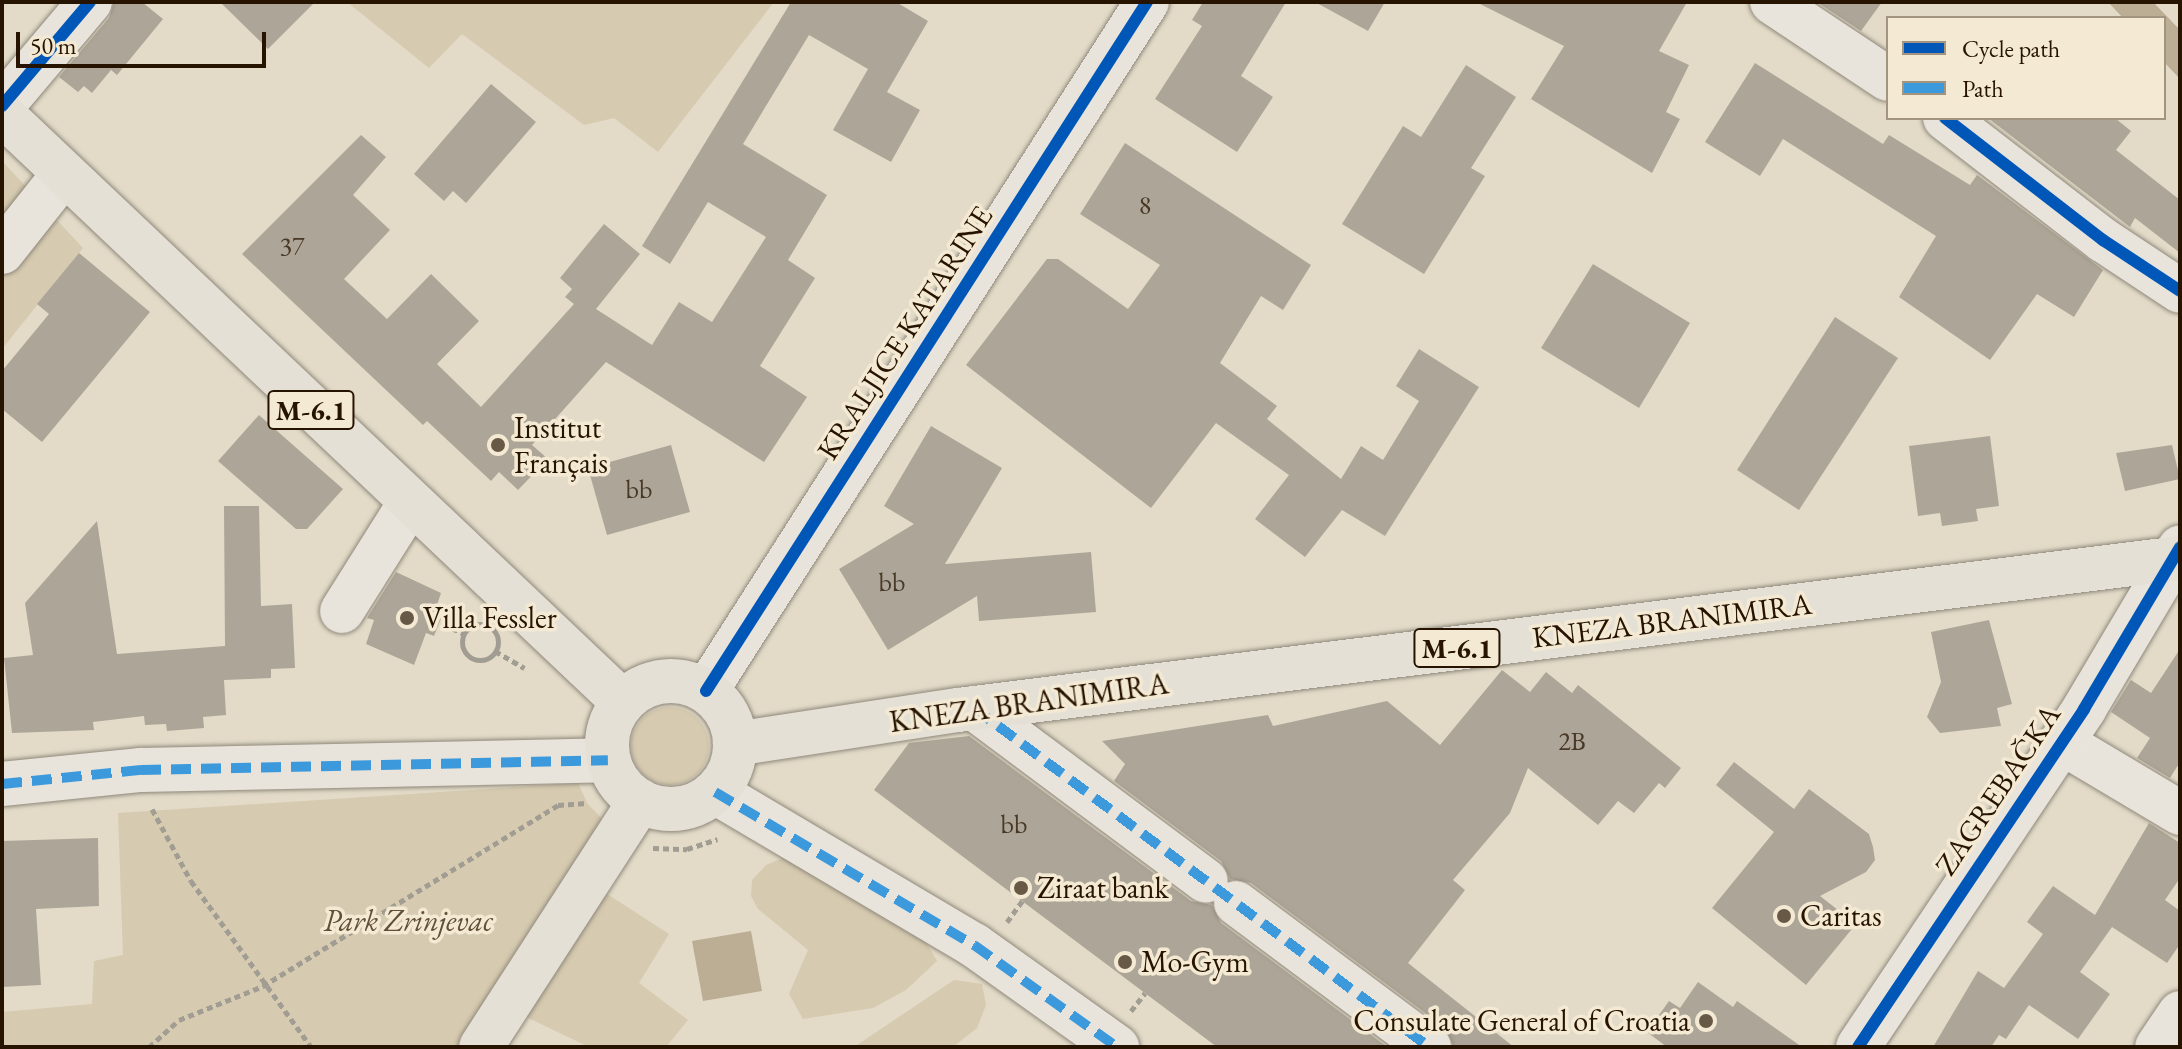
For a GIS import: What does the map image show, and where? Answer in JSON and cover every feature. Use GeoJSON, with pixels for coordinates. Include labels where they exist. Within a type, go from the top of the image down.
{"type":"FeatureCollection","features":[{"type":"Feature","properties":{"kind":"main road","name":"M-6.1"},"geometry":{"type":"LineString","coordinates":[[2,114],[623,702]]}},
{"type":"Feature","properties":{"kind":"main road","name":"KNEZA BRANIMIRA"},"geometry":{"type":"LineString","coordinates":[[735,744],[974,708],[2178,554]]}},
{"type":"Feature","properties":{"kind":"main road"},"geometry":{"type":"LineString","coordinates":[[663,681],[706,691],[730,719],[735,744],[730,770],[715,792],[670,809],[640,801],[625,790],[608,760],[608,729],[623,702],[663,681]]}},
{"type":"Feature","properties":{"kind":"main road"},"geometry":{"type":"LineString","coordinates":[[481,1047],[640,801]]}},
{"type":"Feature","properties":{"kind":"street"},"geometry":{"type":"LineString","coordinates":[[2,106],[90,2]]}},
{"type":"Feature","properties":{"kind":"street","name":"KRALJICE KATARINE"},"geometry":{"type":"LineString","coordinates":[[706,691],[1147,2]]}},
{"type":"Feature","properties":{"kind":"street"},"geometry":{"type":"LineString","coordinates":[[1772,2],[1886,78]]}},
{"type":"Feature","properties":{"kind":"street"},"geometry":{"type":"LineString","coordinates":[[1948,120],[2103,240],[2180,291]]}},
{"type":"Feature","properties":{"kind":"street"},"geometry":{"type":"LineString","coordinates":[[2,252],[63,175]]}},
{"type":"Feature","properties":{"kind":"street"},"geometry":{"type":"LineString","coordinates":[[342,611],[410,503]]}},
{"type":"Feature","properties":{"kind":"street","name":"ZAGREBAČKA"},"geometry":{"type":"LineString","coordinates":[[1858,1047],[2061,742],[2178,554]]}},
{"type":"Feature","properties":{"kind":"street"},"geometry":{"type":"LineString","coordinates":[[1044,700],[1052,730],[1115,781]]}},
{"type":"Feature","properties":{"kind":"street"},"geometry":{"type":"LineString","coordinates":[[974,708],[1429,1047]]}},
{"type":"Feature","properties":{"kind":"street","name":"ZAGREBAČKA"},"geometry":{"type":"LineString","coordinates":[[2061,742],[2180,813]]}},
{"type":"Feature","properties":{"kind":"street"},"geometry":{"type":"LineString","coordinates":[[2,784],[141,770],[608,760]]}},
{"type":"Feature","properties":{"kind":"street"},"geometry":{"type":"LineString","coordinates":[[715,792],[974,945],[1101,1042]]}},
{"type":"Feature","properties":{"kind":"street"},"geometry":{"type":"LineString","coordinates":[[2157,1047],[2180,1013]]}},
{"type":"Feature","properties":{"kind":"path"},"geometry":{"type":"LineString","coordinates":[[443,624],[464,634]]}},
{"type":"Feature","properties":{"kind":"path"},"geometry":{"type":"LineString","coordinates":[[464,634],[476,624],[487,625],[496,632],[495,651]]}},
{"type":"Feature","properties":{"kind":"path"},"geometry":{"type":"LineString","coordinates":[[464,634],[464,651],[473,658],[484,659],[495,651]]}},
{"type":"Feature","properties":{"kind":"path"},"geometry":{"type":"LineString","coordinates":[[495,651],[525,668]]}},
{"type":"Feature","properties":{"kind":"path"},"geometry":{"type":"LineString","coordinates":[[141,770],[142,786],[173,851],[263,986],[311,1047]]}},
{"type":"Feature","properties":{"kind":"path"},"geometry":{"type":"LineString","coordinates":[[149,1047],[179,1020],[263,986],[558,805],[587,803]]}},
{"type":"Feature","properties":{"kind":"green space"},"geometry":{"type":"Polygon","coordinates":[[[347,2],[774,2],[658,152],[614,118],[584,125],[462,34],[429,68],[347,2]]]}},
{"type":"Feature","properties":{"kind":"green space"},"geometry":{"type":"Polygon","coordinates":[[[2,161],[83,248],[2,349],[2,161]]]}},
{"type":"Feature","properties":{"kind":"green space"},"geometry":{"type":"Polygon","coordinates":[[[670,707],[685,710],[698,718],[706,731],[709,746],[706,761],[698,774],[685,782],[670,785],[655,782],[642,774],[634,761],[631,746],[634,731],[642,718],[655,710],[670,707]]]}},
{"type":"Feature","properties":{"kind":"green space","name":"Park Zrinjevac"},"geometry":{"type":"Polygon","coordinates":[[[578,783],[587,803],[609,826],[480,1047],[2,1047],[2,1012],[92,1004],[94,961],[123,955],[118,813],[578,783]]]}},
{"type":"Feature","properties":{"kind":"green space"},"geometry":{"type":"Polygon","coordinates":[[[793,854],[918,928],[937,961],[906,990],[873,1008],[803,1019],[789,994],[808,950],[758,909],[751,896],[752,880],[766,865],[793,854]]]}},
{"type":"Feature","properties":{"kind":"green space"},"geometry":{"type":"Polygon","coordinates":[[[601,890],[669,934],[639,983],[688,1020],[666,1047],[589,1047],[522,1015],[601,890]]]}},
{"type":"Feature","properties":{"kind":"green space"},"geometry":{"type":"Polygon","coordinates":[[[954,980],[982,984],[986,1005],[977,1028],[953,1047],[854,1047],[954,980]]]}},
{"type":"Feature","properties":{"kind":"shaded area"},"geometry":{"type":"Polygon","coordinates":[[[2108,2],[2153,2],[2180,30],[2180,79],[2166,64],[2166,16],[2121,16],[2108,2]]]}},
{"type":"Feature","properties":{"kind":"shaded area"},"geometry":{"type":"Polygon","coordinates":[[[751,931],[762,991],[703,1001],[692,941],[751,931]]]}},
{"type":"Feature","properties":{"kind":"building"},"geometry":{"type":"Polygon","coordinates":[[[114,2],[142,2],[163,19],[117,75],[111,70],[92,93],[84,86],[78,92],[59,77],[109,18],[114,2]]]}},
{"type":"Feature","properties":{"kind":"building"},"geometry":{"type":"Polygon","coordinates":[[[220,2],[315,2],[268,49],[220,2]]]}},
{"type":"Feature","properties":{"kind":"building"},"geometry":{"type":"Polygon","coordinates":[[[791,2],[896,2],[928,21],[887,92],[920,110],[891,162],[833,130],[868,69],[809,35],[743,144],[827,195],[788,260],[815,278],[760,366],[807,397],[764,462],[606,362],[532,445],[548,459],[518,490],[499,472],[491,481],[427,421],[423,425],[242,254],[361,135],[386,157],[353,195],[390,230],[344,279],[387,319],[431,274],[479,321],[437,364],[481,407],[574,304],[565,297],[572,289],[560,278],[604,224],[640,254],[596,309],[652,345],[679,302],[712,322],[766,237],[708,202],[670,264],[642,246],[791,2]]]}},
{"type":"Feature","properties":{"kind":"building"},"geometry":{"type":"Polygon","coordinates":[[[1203,2],[1286,2],[1241,76],[1273,97],[1237,152],[1155,99],[1202,26],[1192,20],[1203,2]]]}},
{"type":"Feature","properties":{"kind":"building"},"geometry":{"type":"Polygon","coordinates":[[[1315,2],[1385,2],[1368,31],[1315,2]]]}},
{"type":"Feature","properties":{"kind":"building"},"geometry":{"type":"Polygon","coordinates":[[[1476,2],[1687,2],[1659,51],[1689,65],[1666,112],[1680,119],[1652,173],[1531,99],[1564,46],[1476,2]]]}},
{"type":"Feature","properties":{"kind":"building"},"geometry":{"type":"Polygon","coordinates":[[[1817,2],[1882,2],[1861,31],[1817,2]]]}},
{"type":"Feature","properties":{"kind":"building"},"geometry":{"type":"Polygon","coordinates":[[[1755,63],[1883,144],[1889,135],[1970,185],[1977,175],[2103,270],[2074,317],[2037,294],[1990,360],[1899,297],[1936,236],[1783,139],[1760,176],[1705,142],[1755,63]]]}},
{"type":"Feature","properties":{"kind":"building"},"geometry":{"type":"Polygon","coordinates":[[[1466,65],[1516,97],[1471,168],[1485,176],[1424,274],[1342,224],[1403,126],[1421,137],[1466,65]]]}},
{"type":"Feature","properties":{"kind":"building"},"geometry":{"type":"Polygon","coordinates":[[[491,84],[536,122],[466,203],[453,191],[444,201],[414,174],[491,84]]]}},
{"type":"Feature","properties":{"kind":"building"},"geometry":{"type":"Polygon","coordinates":[[[1991,120],[2117,120],[2131,131],[2116,150],[2180,200],[2180,253],[2135,218],[2130,227],[1991,120]]]}},
{"type":"Feature","properties":{"kind":"building"},"geometry":{"type":"Polygon","coordinates":[[[1125,143],[1311,265],[1283,310],[1261,296],[1220,363],[1277,406],[1267,419],[1341,479],[1361,446],[1383,460],[1419,401],[1396,386],[1419,349],[1479,387],[1385,536],[1342,510],[1305,557],[1255,519],[1289,475],[1216,423],[1151,508],[966,365],[1047,259],[1058,259],[1128,309],[1160,265],[1080,214],[1125,143]]]}},
{"type":"Feature","properties":{"kind":"building"},"geometry":{"type":"Polygon","coordinates":[[[79,253],[150,312],[42,442],[2,409],[2,371],[49,314],[37,304],[79,253]]]}},
{"type":"Feature","properties":{"kind":"building"},"geometry":{"type":"Polygon","coordinates":[[[1593,264],[1690,323],[1639,408],[1541,348],[1593,264]]]}},
{"type":"Feature","properties":{"kind":"building"},"geometry":{"type":"Polygon","coordinates":[[[1835,317],[1898,358],[1799,510],[1737,470],[1835,317]]]}},
{"type":"Feature","properties":{"kind":"building"},"geometry":{"type":"Polygon","coordinates":[[[259,415],[343,489],[307,529],[296,529],[218,461],[259,415]]]}},
{"type":"Feature","properties":{"kind":"building"},"geometry":{"type":"Polygon","coordinates":[[[931,426],[1002,468],[945,564],[1091,552],[1096,612],[979,621],[977,596],[888,650],[839,569],[914,524],[884,506],[931,426]]]}},
{"type":"Feature","properties":{"kind":"building"},"geometry":{"type":"Polygon","coordinates":[[[1990,436],[1999,506],[1976,509],[1978,521],[1942,526],[1940,513],[1918,516],[1909,446],[1990,436]]]}},
{"type":"Feature","properties":{"kind":"building"},"geometry":{"type":"Polygon","coordinates":[[[671,445],[690,512],[607,535],[588,468],[671,445]]]}},
{"type":"Feature","properties":{"kind":"building"},"geometry":{"type":"Polygon","coordinates":[[[2172,445],[2180,479],[2125,491],[2116,453],[2172,445]]]}},
{"type":"Feature","properties":{"kind":"building"},"geometry":{"type":"Polygon","coordinates":[[[224,506],[259,506],[261,606],[292,604],[295,668],[271,669],[271,678],[224,680],[226,715],[203,717],[204,728],[167,731],[166,724],[145,725],[144,716],[93,722],[94,730],[12,733],[4,658],[33,655],[25,603],[97,521],[117,654],[225,646],[224,506]]]}},
{"type":"Feature","properties":{"kind":"building","name":"Villa Fessler"},"geometry":{"type":"Polygon","coordinates":[[[396,572],[441,593],[436,608],[444,611],[434,636],[426,633],[414,665],[366,644],[374,620],[367,618],[396,572]]]}},
{"type":"Feature","properties":{"kind":"building"},"geometry":{"type":"Polygon","coordinates":[[[1989,620],[2012,704],[1997,708],[2001,726],[1940,733],[1927,717],[1941,682],[1931,632],[1989,620]]]}},
{"type":"Feature","properties":{"kind":"building"},"geometry":{"type":"Polygon","coordinates":[[[2180,649],[2180,762],[2170,778],[2137,758],[2150,738],[2111,712],[2131,680],[2151,693],[2180,649]]]}},
{"type":"Feature","properties":{"kind":"building"},"geometry":{"type":"Polygon","coordinates":[[[1502,670],[1530,692],[1546,672],[1572,693],[1578,685],[1681,768],[1665,788],[1659,783],[1634,813],[1618,801],[1598,825],[1528,768],[1510,813],[1453,880],[1465,890],[1408,963],[1514,1047],[1454,1047],[1444,1027],[1251,883],[1230,879],[1221,861],[1114,781],[1125,764],[1102,741],[1268,715],[1273,726],[1387,701],[1440,745],[1502,670]]]}},
{"type":"Feature","properties":{"kind":"building"},"geometry":{"type":"Polygon","coordinates":[[[969,736],[1191,901],[1212,905],[1221,923],[1387,1047],[1217,1047],[874,790],[909,743],[969,736]]]}},
{"type":"Feature","properties":{"kind":"building"},"geometry":{"type":"Polygon","coordinates":[[[1734,762],[1794,809],[1809,789],[1869,834],[1875,860],[1866,872],[1820,896],[1856,924],[1806,985],[1712,908],[1774,832],[1716,785],[1734,762]]]}},
{"type":"Feature","properties":{"kind":"building"},"geometry":{"type":"Polygon","coordinates":[[[2149,823],[2180,843],[2180,878],[2165,900],[2180,911],[2180,944],[2167,963],[2112,927],[2080,972],[2110,994],[2078,1039],[2029,1005],[2006,1039],[1999,1035],[1991,1047],[1933,1047],[1978,971],[2004,988],[2043,934],[2027,922],[2053,886],[2095,915],[2149,823]]]}},
{"type":"Feature","properties":{"kind":"building"},"geometry":{"type":"Polygon","coordinates":[[[98,838],[99,906],[36,909],[41,985],[2,987],[2,841],[98,838]]]}},
{"type":"Feature","properties":{"kind":"building","name":"Consulate General of Croatia"},"geometry":{"type":"Polygon","coordinates":[[[1698,982],[1733,1007],[1737,1001],[1802,1047],[1667,1047],[1647,1032],[1669,1001],[1680,1008],[1698,982]]]}},
{"type":"Feature","properties":{"kind":"marked path"},"geometry":{"type":"LineString","coordinates":[[974,708],[1429,1047]]}},
{"type":"Feature","properties":{"kind":"marked path"},"geometry":{"type":"LineString","coordinates":[[2,784],[141,770],[608,760]]}},
{"type":"Feature","properties":{"kind":"marked path"},"geometry":{"type":"LineString","coordinates":[[715,792],[974,945],[1117,1047]]}},
{"type":"Feature","properties":{"kind":"cycle path"},"geometry":{"type":"LineString","coordinates":[[2,106],[90,2]]}},
{"type":"Feature","properties":{"kind":"cycle path"},"geometry":{"type":"LineString","coordinates":[[706,691],[1147,2]]}},
{"type":"Feature","properties":{"kind":"cycle path"},"geometry":{"type":"LineString","coordinates":[[1948,120],[2103,240],[2180,291]]}},
{"type":"Feature","properties":{"kind":"cycle path"},"geometry":{"type":"LineString","coordinates":[[1858,1047],[2084,709],[2180,547]]}},
{"type":"Feature","properties":{"kind":"place","name":"Institut Français"},"geometry":{"type":"Point","coordinates":[498,445]}},
{"type":"Feature","properties":{"kind":"place","name":"Villa Fessler"},"geometry":{"type":"Point","coordinates":[407,618]}},
{"type":"Feature","properties":{"kind":"place","name":"Ziraat bank"},"geometry":{"type":"Point","coordinates":[1021,888]}},
{"type":"Feature","properties":{"kind":"place","name":"Caritas"},"geometry":{"type":"Point","coordinates":[1784,916]}},
{"type":"Feature","properties":{"kind":"place","name":"Mo-Gym"},"geometry":{"type":"Point","coordinates":[1125,962]}},
{"type":"Feature","properties":{"kind":"place","name":"Consulate General of Croatia"},"geometry":{"type":"Point","coordinates":[1706,1021]}}]}
